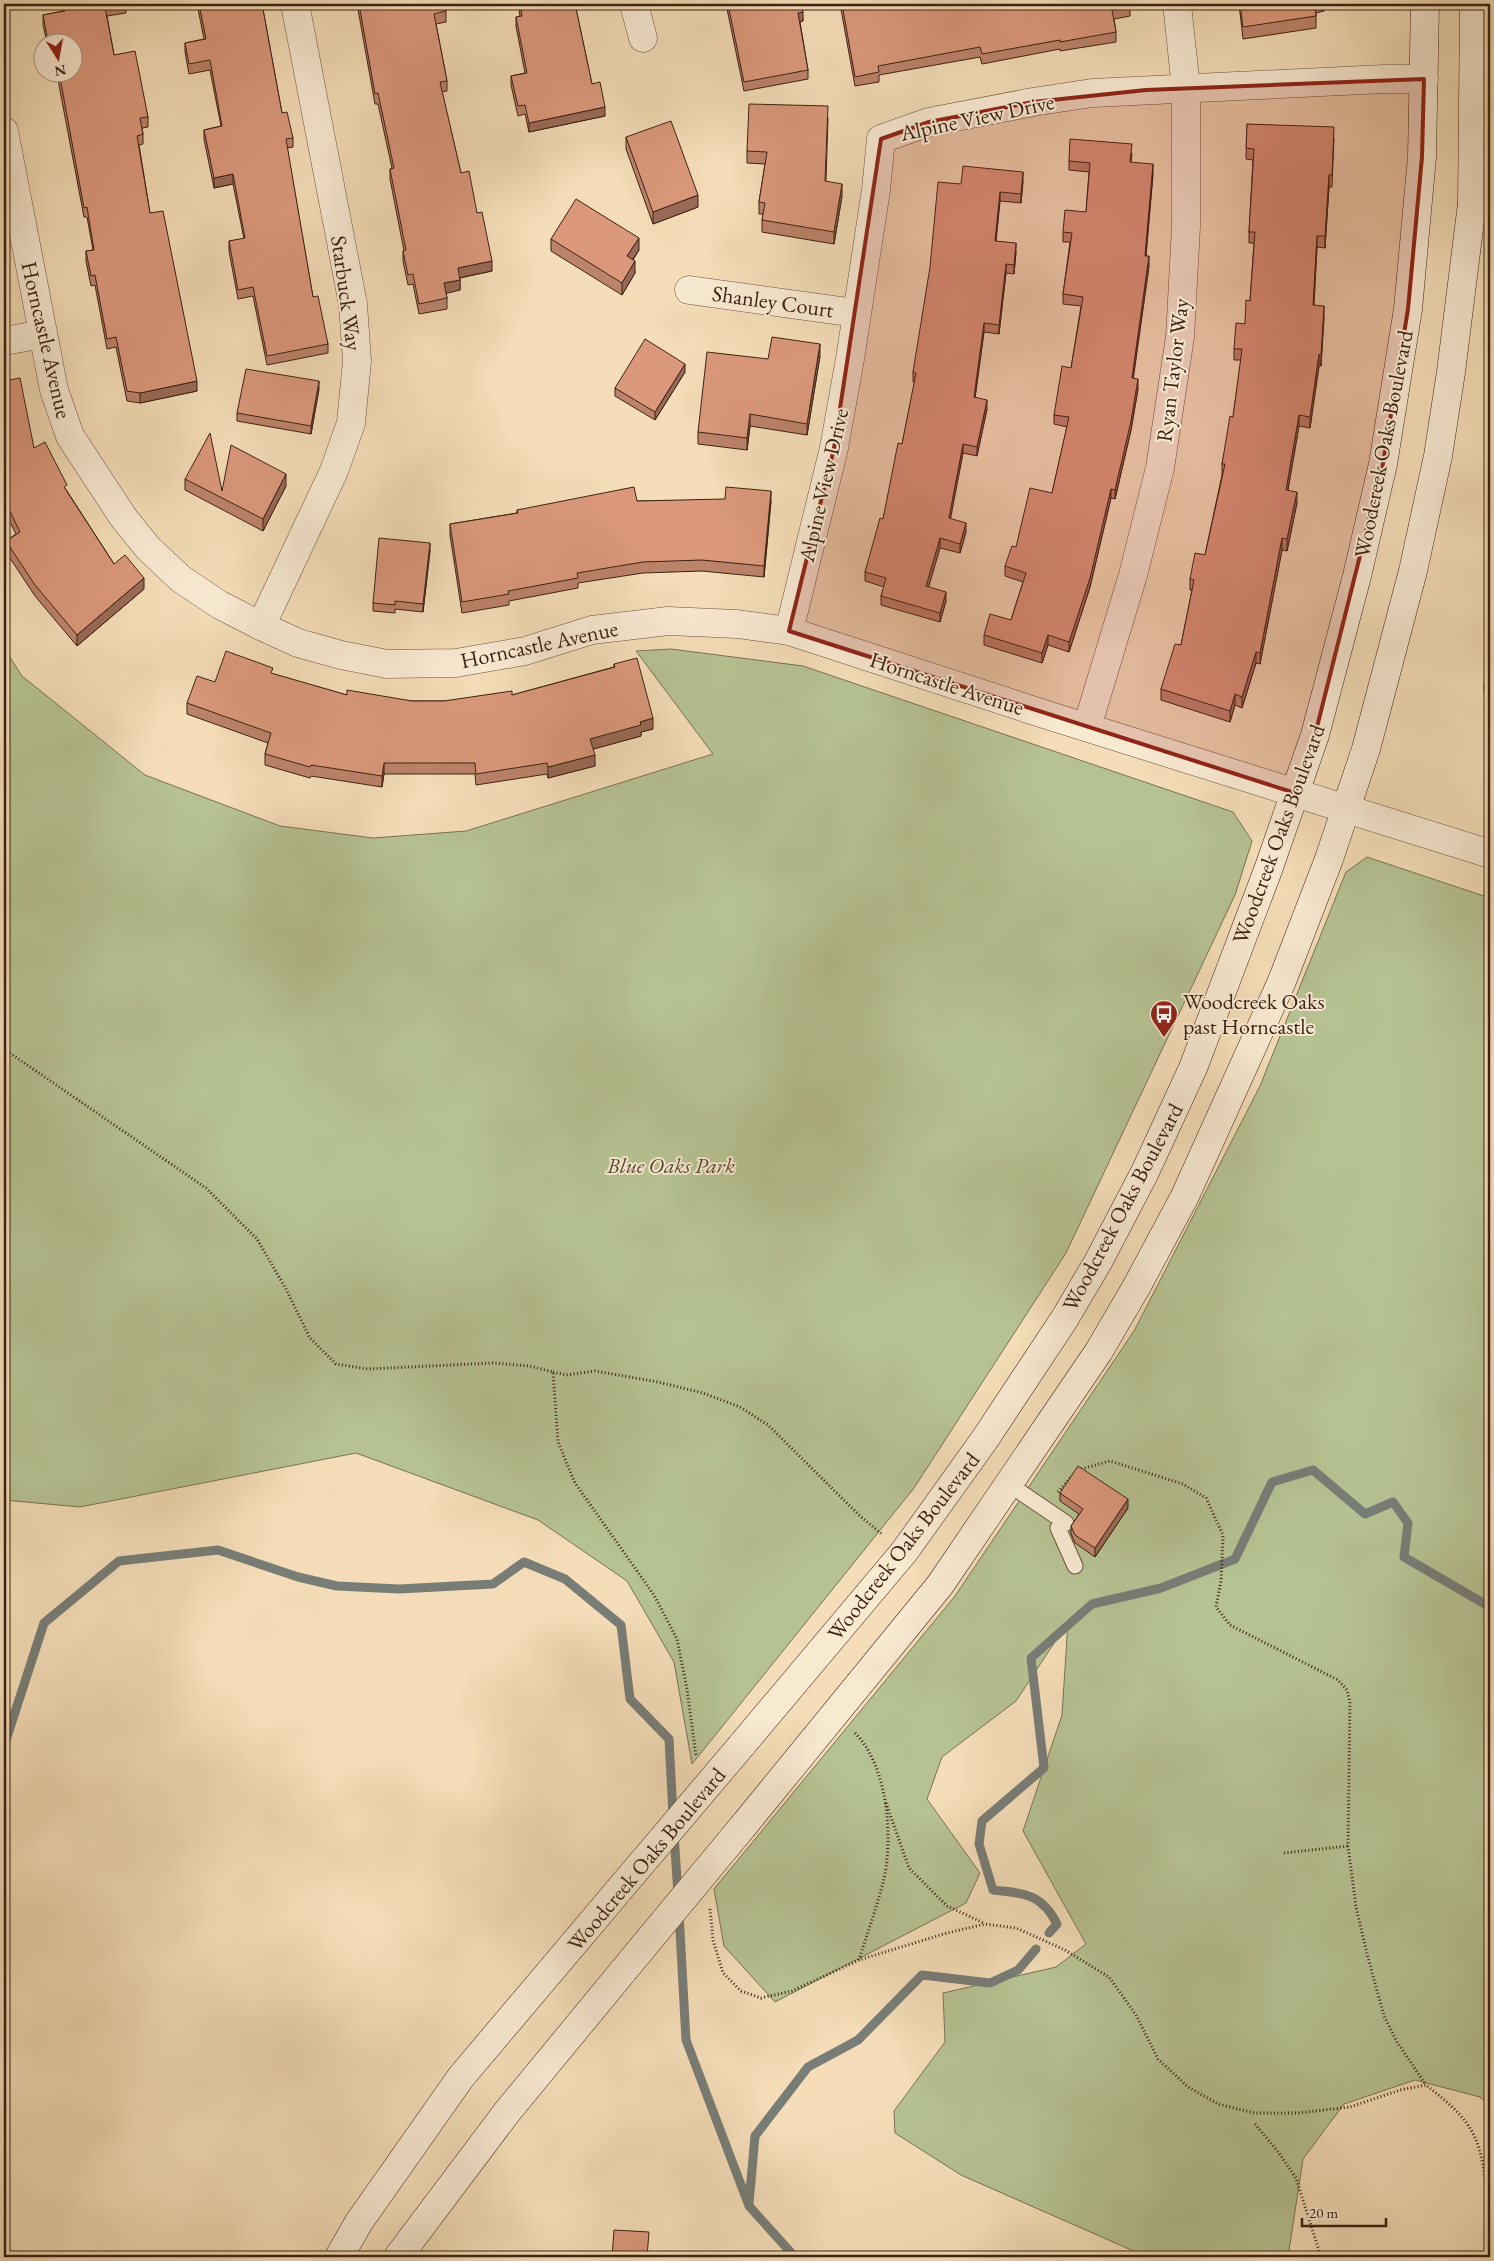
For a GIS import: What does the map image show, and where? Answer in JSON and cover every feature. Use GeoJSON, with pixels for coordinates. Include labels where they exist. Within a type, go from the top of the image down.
{"type":"FeatureCollection","features":[{"type":"Feature","properties":{"kind":"main road","name":"Starbuck Way"},"geometry":{"type":"LineString","coordinates":[[261,626],[334,471],[351,423],[357,361],[354,304],[295,4]]}},
{"type":"Feature","properties":{"kind":"main road"},"geometry":{"type":"LineString","coordinates":[[634,4],[643,38]]}},
{"type":"Feature","properties":{"kind":"main road","name":"Ryan Taylor Way"},"geometry":{"type":"LineString","coordinates":[[1086,727],[1133,575],[1160,468],[1180,338],[1186,227],[1186,88],[1177,4]]}},
{"type":"Feature","properties":{"kind":"main road","name":"Woodcreek Oaks Boulevard"},"geometry":{"type":"LineString","coordinates":[[338,2257],[359,2222],[461,2076],[904,1552],[986,1439],[1065,1318],[1098,1262],[1145,1172],[1193,1068],[1295,793],[1315,735],[1357,576],[1383,464],[1408,309],[1422,157],[1425,4]]}},
{"type":"Feature","properties":{"kind":"main road","name":"Woodcreek Oaks Boulevard"},"geometry":{"type":"LineString","coordinates":[[398,2257],[507,2112],[940,1585],[1010,1485],[1099,1351],[1186,1196],[1282,980],[1329,859],[1366,749],[1413,571],[1436,465],[1481,205],[1474,4]]}},
{"type":"Feature","properties":{"kind":"main road","name":"Alpine View Drive"},"geometry":{"type":"LineString","coordinates":[[789,631],[834,448],[876,190],[881,139],[929,122],[1033,102],[1092,94],[1186,88],[1424,79]]}},
{"type":"Feature","properties":{"kind":"main road","name":"Horncastle Avenue"},"geometry":{"type":"LineString","coordinates":[[4,131],[54,390],[70,436],[123,517],[148,548],[181,579],[220,605],[261,626],[298,643],[341,655],[387,664],[456,663],[525,651],[592,630],[668,621],[738,624],[789,631],[1086,727],[1346,808]]}},
{"type":"Feature","properties":{"kind":"main road","name":"Shanley Court"},"geometry":{"type":"LineString","coordinates":[[689,290],[856,313]]}},
{"type":"Feature","properties":{"kind":"main road"},"geometry":{"type":"LineString","coordinates":[[4,341],[43,334]]}},
{"type":"Feature","properties":{"kind":"main road"},"geometry":{"type":"LineString","coordinates":[[1346,808],[1490,854]]}},
{"type":"Feature","properties":{"kind":"lane"},"geometry":{"type":"LineString","coordinates":[[1010,1485],[1066,1523],[1058,1528],[1075,1566]]}},
{"type":"Feature","properties":{"kind":"path"},"geometry":{"type":"LineString","coordinates":[[553,1372],[566,1375],[595,1371],[658,1382],[703,1393],[740,1407],[768,1425],[859,1515],[904,1552]]}},
{"type":"Feature","properties":{"kind":"path"},"geometry":{"type":"LineString","coordinates":[[1047,1509],[1060,1488],[1079,1469],[1110,1461],[1183,1484],[1206,1498],[1223,1535],[1221,1581],[1216,1607],[1230,1625],[1338,1680],[1347,1690],[1350,1702],[1348,1846],[1356,1907],[1366,1954],[1384,2016],[1397,2042],[1426,2085]]}},
{"type":"Feature","properties":{"kind":"path"},"geometry":{"type":"LineString","coordinates":[[835,1714],[863,1742],[875,1762],[885,1799],[909,1868],[947,1906],[985,1924]]}},
{"type":"Feature","properties":{"kind":"path"},"geometry":{"type":"LineString","coordinates":[[859,1960],[883,1881],[888,1840],[885,1799]]}},
{"type":"Feature","properties":{"kind":"path"},"geometry":{"type":"LineString","coordinates":[[1284,1853],[1348,1846]]}},
{"type":"Feature","properties":{"kind":"path"},"geometry":{"type":"LineString","coordinates":[[1255,2124],[1279,2153],[1296,2178],[1321,2257]]}},
{"type":"Feature","properties":{"kind":"highlighted area"},"geometry":{"type":"Polygon","coordinates":[[[1424,79],[1422,157],[1408,309],[1383,464],[1315,735],[1295,793],[789,631],[834,448],[881,139],[929,122],[1033,102],[1146,90],[1424,79]]]}},
{"type":"Feature","properties":{"kind":"green space","name":"Blue Oaks Park"},"geometry":{"type":"Polygon","coordinates":[[[4,648],[22,676],[145,775],[280,826],[373,838],[466,831],[713,754],[636,651],[671,649],[803,666],[1233,812],[1252,841],[1235,895],[1066,1253],[914,1488],[692,1764],[674,1662],[627,1581],[538,1520],[356,1453],[80,1507],[4,1500],[4,648]]]}},
{"type":"Feature","properties":{"kind":"green space"},"geometry":{"type":"Polygon","coordinates":[[[1367,857],[1490,898],[1490,2105],[1480,2097],[1415,2080],[1344,2104],[1303,2159],[1288,2257],[1147,2257],[961,2175],[895,2133],[894,2111],[945,2042],[943,1993],[1056,1967],[1086,1944],[1023,1831],[1062,1715],[1068,1622],[1016,1701],[942,1757],[927,1799],[980,1873],[966,1903],[775,2002],[724,1946],[714,1889],[955,1596],[1134,1331],[1260,1086],[1346,872],[1367,857]]]}},
{"type":"Feature","properties":{"kind":"building"},"geometry":{"type":"Polygon","coordinates":[[[64,4],[120,4],[105,7],[114,55],[135,51],[148,117],[140,118],[143,134],[137,136],[150,213],[163,211],[197,381],[140,393],[127,391],[116,337],[107,339],[95,275],[91,276],[86,251],[94,250],[87,207],[84,208],[61,82],[82,82],[82,32],[46,32],[43,15],[65,11],[64,4]]]}},
{"type":"Feature","properties":{"kind":"building"},"geometry":{"type":"Polygon","coordinates":[[[199,4],[262,4],[282,113],[287,112],[293,138],[286,139],[313,297],[318,296],[328,344],[267,356],[253,287],[238,290],[229,241],[245,238],[233,174],[214,178],[204,130],[222,126],[210,60],[189,64],[185,43],[206,39],[199,4]]]}},
{"type":"Feature","properties":{"kind":"building"},"geometry":{"type":"Polygon","coordinates":[[[359,4],[445,4],[446,11],[434,14],[447,81],[440,82],[461,173],[469,171],[477,213],[482,212],[492,261],[458,268],[460,280],[444,283],[447,298],[419,304],[413,274],[408,275],[403,251],[406,250],[390,169],[394,168],[378,93],[375,94],[359,4]]]}},
{"type":"Feature","properties":{"kind":"building"},"geometry":{"type":"Polygon","coordinates":[[[520,4],[575,4],[592,84],[600,82],[605,107],[529,123],[525,105],[518,106],[511,76],[527,73],[516,17],[522,16],[520,4]]]}},
{"type":"Feature","properties":{"kind":"building"},"geometry":{"type":"Polygon","coordinates":[[[728,4],[801,4],[803,12],[798,13],[808,70],[744,82],[728,4]]]}},
{"type":"Feature","properties":{"kind":"building"},"geometry":{"type":"Polygon","coordinates":[[[842,4],[1130,4],[1130,7],[1112,10],[1116,32],[982,54],[980,47],[878,66],[879,72],[855,77],[842,4]]]}},
{"type":"Feature","properties":{"kind":"building"},"geometry":{"type":"Polygon","coordinates":[[[1240,4],[1315,4],[1316,16],[1243,27],[1240,4]]]}},
{"type":"Feature","properties":{"kind":"building"},"geometry":{"type":"Polygon","coordinates":[[[749,104],[828,106],[825,181],[842,184],[834,232],[762,220],[765,203],[759,202],[767,152],[747,151],[749,104]]]}},
{"type":"Feature","properties":{"kind":"building"},"geometry":{"type":"Polygon","coordinates":[[[671,121],[698,195],[653,212],[626,137],[671,121]]]}},
{"type":"Feature","properties":{"kind":"building"},"geometry":{"type":"Polygon","coordinates":[[[1247,124],[1334,127],[1332,175],[1329,175],[1325,236],[1317,236],[1313,305],[1324,306],[1321,355],[1319,354],[1310,417],[1299,415],[1286,490],[1297,492],[1287,539],[1282,538],[1260,653],[1256,652],[1242,697],[1235,694],[1230,711],[1161,689],[1175,644],[1181,645],[1194,580],[1190,579],[1195,553],[1205,555],[1225,464],[1222,464],[1230,416],[1233,417],[1242,349],[1234,349],[1236,323],[1245,324],[1246,300],[1250,301],[1255,232],[1249,232],[1254,149],[1246,148],[1247,124]]]}},
{"type":"Feature","properties":{"kind":"building"},"geometry":{"type":"Polygon","coordinates":[[[1070,139],[1132,144],[1130,162],[1153,164],[1145,256],[1149,256],[1132,378],[1138,379],[1131,421],[1115,490],[1111,489],[1090,578],[1069,642],[1048,635],[1042,653],[984,635],[990,614],[1011,620],[1026,573],[1005,566],[1012,546],[1016,547],[1030,488],[1052,493],[1069,417],[1054,415],[1062,366],[1071,368],[1083,297],[1063,294],[1072,233],[1063,232],[1065,210],[1086,212],[1090,163],[1069,161],[1070,139]]]}},
{"type":"Feature","properties":{"kind":"building"},"geometry":{"type":"Polygon","coordinates":[[[963,166],[1023,172],[1021,194],[1000,192],[995,241],[1016,243],[1014,265],[1006,264],[999,325],[984,323],[974,397],[987,400],[977,447],[963,444],[949,518],[966,523],[960,544],[940,538],[926,586],[946,592],[940,613],[881,596],[886,578],[865,572],[880,518],[883,519],[898,443],[902,444],[916,373],[913,372],[930,267],[938,182],[961,184],[963,166]]]}},
{"type":"Feature","properties":{"kind":"building"},"geometry":{"type":"Polygon","coordinates":[[[576,199],[639,238],[627,256],[635,261],[622,283],[551,239],[576,199]]]}},
{"type":"Feature","properties":{"kind":"building"},"geometry":{"type":"Polygon","coordinates":[[[772,337],[820,344],[807,424],[750,414],[747,438],[698,432],[707,352],[768,359],[772,337]]]}},
{"type":"Feature","properties":{"kind":"building"},"geometry":{"type":"Polygon","coordinates":[[[645,339],[685,364],[655,412],[615,388],[645,339]]]}},
{"type":"Feature","properties":{"kind":"building"},"geometry":{"type":"Polygon","coordinates":[[[246,369],[319,381],[311,426],[237,413],[246,369]]]}},
{"type":"Feature","properties":{"kind":"building"},"geometry":{"type":"Polygon","coordinates":[[[20,378],[34,448],[45,442],[67,485],[64,487],[114,564],[125,555],[144,578],[77,635],[35,585],[6,541],[20,532],[4,499],[4,381],[20,378]]]}},
{"type":"Feature","properties":{"kind":"building"},"geometry":{"type":"Polygon","coordinates":[[[210,433],[222,491],[231,445],[286,474],[263,519],[185,479],[210,433]]]}},
{"type":"Feature","properties":{"kind":"building"},"geometry":{"type":"Polygon","coordinates":[[[634,487],[637,501],[725,499],[726,487],[771,491],[764,566],[702,560],[643,562],[577,573],[578,578],[508,591],[509,594],[462,602],[450,524],[518,513],[517,510],[634,487]]]}},
{"type":"Feature","properties":{"kind":"building"},"geometry":{"type":"Polygon","coordinates":[[[379,538],[430,543],[423,604],[395,601],[395,605],[373,603],[379,538]]]}},
{"type":"Feature","properties":{"kind":"building"},"geometry":{"type":"Polygon","coordinates":[[[226,651],[273,668],[271,673],[347,695],[347,690],[412,701],[444,701],[512,691],[512,695],[615,667],[614,664],[637,658],[653,718],[640,722],[641,725],[590,739],[595,755],[548,767],[547,763],[476,774],[475,763],[384,763],[382,776],[311,765],[310,767],[265,754],[271,733],[187,703],[197,676],[215,682],[226,651]]]}},
{"type":"Feature","properties":{"kind":"building"},"geometry":{"type":"Polygon","coordinates":[[[1490,659],[1490,685],[1484,684],[1490,659]]]}},
{"type":"Feature","properties":{"kind":"building"},"geometry":{"type":"Polygon","coordinates":[[[1078,1466],[1128,1499],[1095,1548],[1075,1535],[1071,1526],[1083,1509],[1060,1493],[1078,1466]]]}},
{"type":"Feature","properties":{"kind":"building"},"geometry":{"type":"Polygon","coordinates":[[[614,2230],[649,2232],[647,2257],[612,2257],[614,2230]]]}},
{"type":"Feature","properties":{"kind":"waterway"},"geometry":{"type":"LineString","coordinates":[[1049,1933],[1057,1924],[1045,1906],[1023,1894],[993,1890],[979,1844],[982,1821],[1044,1768],[1031,1658],[1092,1604],[1161,1588],[1235,1559],[1272,1482],[1313,1470],[1365,1514],[1393,1502],[1408,1523],[1404,1557],[1490,1607]]}},
{"type":"Feature","properties":{"kind":"waterway"},"geometry":{"type":"LineString","coordinates":[[4,1746],[44,1623],[119,1561],[218,1550],[298,1577],[337,1586],[399,1589],[493,1584],[524,1562],[565,1579],[621,1625],[630,1699],[669,1739],[673,1815]]}},
{"type":"Feature","properties":{"kind":"waterway"},"geometry":{"type":"LineString","coordinates":[[674,1833],[678,1895]]}},
{"type":"Feature","properties":{"kind":"waterway"},"geometry":{"type":"LineString","coordinates":[[679,1913],[686,2040],[749,2206],[795,2257]]}},
{"type":"Feature","properties":{"kind":"waterway"},"geometry":{"type":"LineString","coordinates":[[749,2203],[755,2136],[808,2067],[858,2040],[922,1975],[990,1983],[1018,1970],[1036,1949]]}},
{"type":"Feature","properties":{"kind":"place","name":"Woodcreek Oaks past Horncastle"},"geometry":{"type":"Point","coordinates":[1164,1038]}}]}
